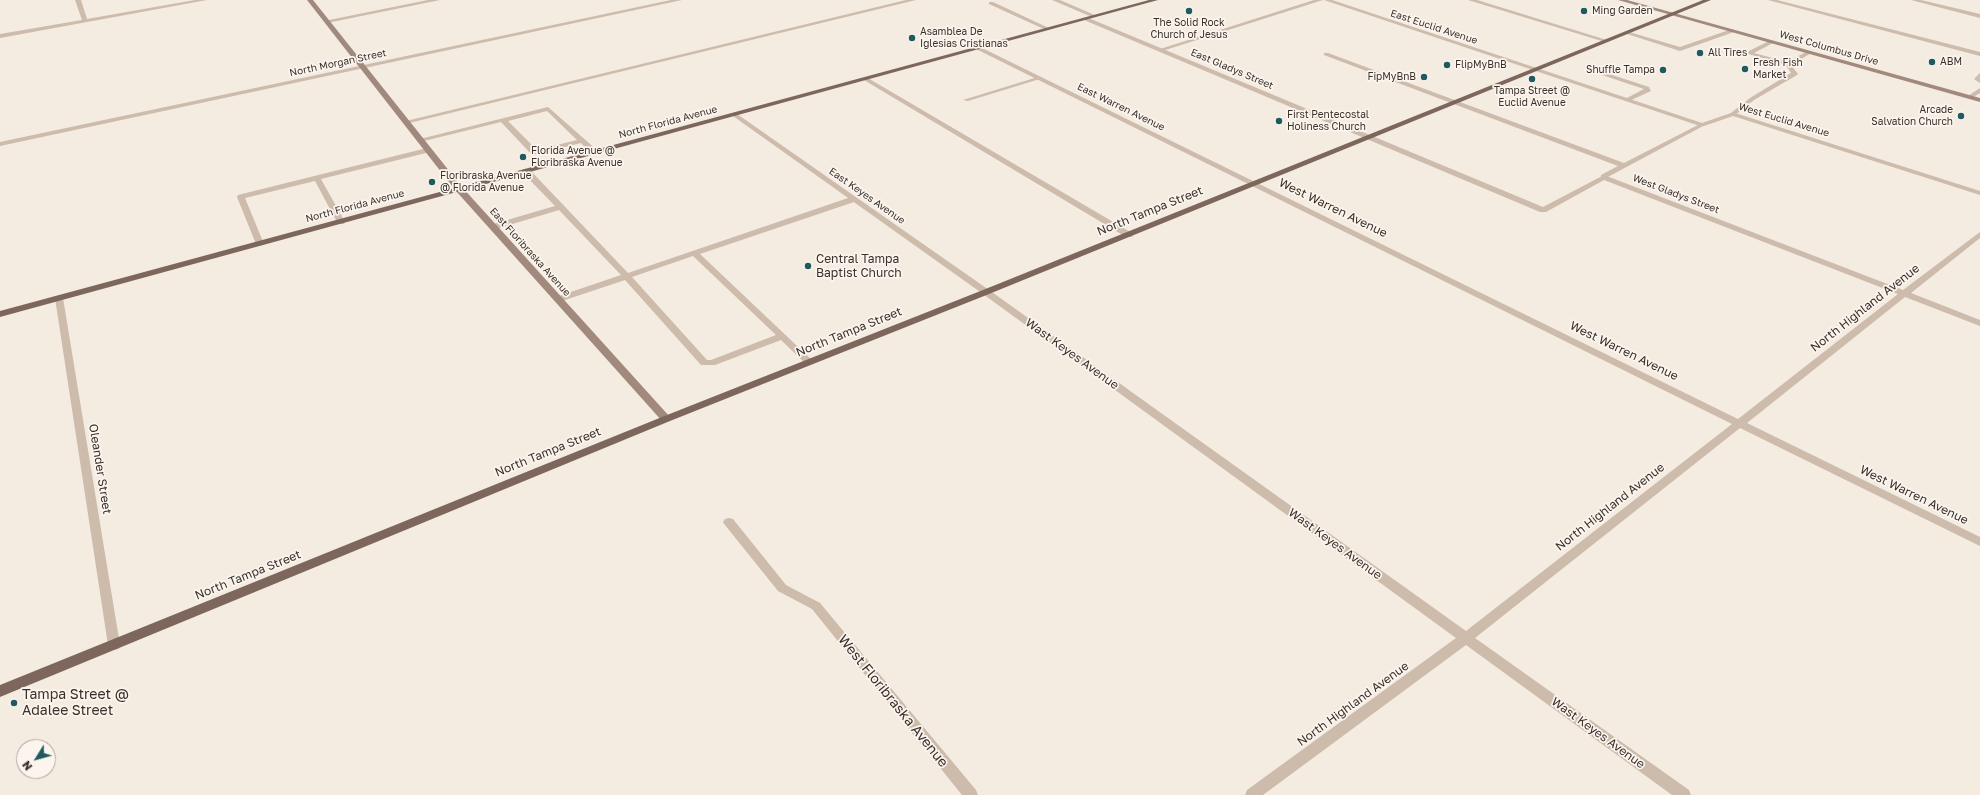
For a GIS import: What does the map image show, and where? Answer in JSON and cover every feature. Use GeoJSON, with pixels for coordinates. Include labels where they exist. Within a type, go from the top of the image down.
{"type":"FeatureCollection","features":[{"type":"Feature","properties":{"kind":"main road","name":"North Florida Avenue"},"geometry":{"type":"LineString","coordinates":[[0,314],[1155,0]]}},
{"type":"Feature","properties":{"kind":"main road","name":"North Tampa Street"},"geometry":{"type":"LineString","coordinates":[[0,691],[666,419],[1370,138],[1708,0]]}},
{"type":"Feature","properties":{"kind":"street"},"geometry":{"type":"LineString","coordinates":[[78,0],[85,21]]}},
{"type":"Feature","properties":{"kind":"street"},"geometry":{"type":"LineString","coordinates":[[0,36],[191,1],[204,0]]}},
{"type":"Feature","properties":{"kind":"street","name":"East Floribraska Avenue"},"geometry":{"type":"LineString","coordinates":[[310,0],[362,68],[459,189],[666,419]]}},
{"type":"Feature","properties":{"kind":"street"},"geometry":{"type":"LineString","coordinates":[[326,21],[437,0]]}},
{"type":"Feature","properties":{"kind":"street","name":"North Morgan Street"},"geometry":{"type":"LineString","coordinates":[[0,144],[679,0]]}},
{"type":"Feature","properties":{"kind":"street"},"geometry":{"type":"LineString","coordinates":[[405,122],[913,0]]}},
{"type":"Feature","properties":{"kind":"street"},"geometry":{"type":"LineString","coordinates":[[1055,0],[1094,16]]}},
{"type":"Feature","properties":{"kind":"street"},"geometry":{"type":"LineString","coordinates":[[1160,50],[1320,0]]}},
{"type":"Feature","properties":{"kind":"street","name":"East Euclid Avenue"},"geometry":{"type":"LineString","coordinates":[[1327,0],[1536,70]]}},
{"type":"Feature","properties":{"kind":"street"},"geometry":{"type":"LineString","coordinates":[[1471,0],[1607,41]]}},
{"type":"Feature","properties":{"kind":"street","name":"West Columbus Drive"},"geometry":{"type":"LineString","coordinates":[[1621,0],[1980,100]]}},
{"type":"Feature","properties":{"kind":"street"},"geometry":{"type":"LineString","coordinates":[[1771,0],[1980,54]]}},
{"type":"Feature","properties":{"kind":"street"},"geometry":{"type":"LineString","coordinates":[[1914,0],[1980,16]]}},
{"type":"Feature","properties":{"kind":"street"},"geometry":{"type":"LineString","coordinates":[[991,3],[1048,29]]}},
{"type":"Feature","properties":{"kind":"street","name":"East Gladys Street"},"geometry":{"type":"LineString","coordinates":[[1086,19],[1370,138]]}},
{"type":"Feature","properties":{"kind":"street"},"geometry":{"type":"LineString","coordinates":[[1627,34],[1680,49],[1732,31]]}},
{"type":"Feature","properties":{"kind":"street"},"geometry":{"type":"LineString","coordinates":[[1733,114],[1752,99],[1795,74],[1788,64],[1748,53],[1771,42]]}},
{"type":"Feature","properties":{"kind":"street","name":"East Warren Avenue"},"geometry":{"type":"LineString","coordinates":[[978,48],[1255,184]]}},
{"type":"Feature","properties":{"kind":"street"},"geometry":{"type":"LineString","coordinates":[[1788,64],[1810,52]]}},
{"type":"Feature","properties":{"kind":"street"},"geometry":{"type":"LineString","coordinates":[[1326,54],[1624,166]]}},
{"type":"Feature","properties":{"kind":"street"},"geometry":{"type":"LineString","coordinates":[[1536,70],[1702,125]]}},
{"type":"Feature","properties":{"kind":"street"},"geometry":{"type":"LineString","coordinates":[[1601,73],[1647,88],[1648,91],[1626,100]]}},
{"type":"Feature","properties":{"kind":"street"},"geometry":{"type":"LineString","coordinates":[[1980,75],[1977,79],[1980,81]]}},
{"type":"Feature","properties":{"kind":"street"},"geometry":{"type":"LineString","coordinates":[[966,100],[1040,78]]}},
{"type":"Feature","properties":{"kind":"street"},"geometry":{"type":"LineString","coordinates":[[866,79],[1130,234]]}},
{"type":"Feature","properties":{"kind":"street"},"geometry":{"type":"LineString","coordinates":[[1970,97],[1980,90]]}},
{"type":"Feature","properties":{"kind":"street"},"geometry":{"type":"LineString","coordinates":[[420,140],[548,109],[595,153]]}},
{"type":"Feature","properties":{"kind":"street","name":"West Euclid Avenue"},"geometry":{"type":"LineString","coordinates":[[1604,177],[1702,125],[1733,114],[1980,193]]}},
{"type":"Feature","properties":{"kind":"street","name":"East Keyes Avenue"},"geometry":{"type":"LineString","coordinates":[[735,115],[986,292]]}},
{"type":"Feature","properties":{"kind":"street"},"geometry":{"type":"LineString","coordinates":[[503,120],[535,153],[582,141]]}},
{"type":"Feature","properties":{"kind":"street"},"geometry":{"type":"LineString","coordinates":[[1370,138],[1543,210],[1604,177]]}},
{"type":"Feature","properties":{"kind":"street"},"geometry":{"type":"LineString","coordinates":[[260,244],[241,197],[427,150]]}},
{"type":"Feature","properties":{"kind":"street"},"geometry":{"type":"LineString","coordinates":[[526,171],[626,276],[704,363],[712,363],[782,336]]}},
{"type":"Feature","properties":{"kind":"street","name":"West Gladys Street"},"geometry":{"type":"LineString","coordinates":[[1604,177],[1980,323]]}},
{"type":"Feature","properties":{"kind":"street"},"geometry":{"type":"LineString","coordinates":[[317,178],[341,222]]}},
{"type":"Feature","properties":{"kind":"street","name":"West Warren Avenue"},"geometry":{"type":"LineString","coordinates":[[1255,184],[1980,542]]}},
{"type":"Feature","properties":{"kind":"street"},"geometry":{"type":"LineString","coordinates":[[558,299],[854,199]]}},
{"type":"Feature","properties":{"kind":"street"},"geometry":{"type":"LineString","coordinates":[[493,227],[560,207]]}},
{"type":"Feature","properties":{"kind":"street","name":"North Highland Avenue"},"geometry":{"type":"LineString","coordinates":[[1252,795],[1466,638],[1980,234]]}},
{"type":"Feature","properties":{"kind":"street"},"geometry":{"type":"LineString","coordinates":[[694,253],[809,362]]}},
{"type":"Feature","properties":{"kind":"street","name":"Wast Keyes Avenue"},"geometry":{"type":"LineString","coordinates":[[986,292],[1684,795]]}},
{"type":"Feature","properties":{"kind":"street","name":"Oleander Street"},"geometry":{"type":"LineString","coordinates":[[59,298],[114,645]]}},
{"type":"Feature","properties":{"kind":"street","name":"West Floribraska Avenue"},"geometry":{"type":"LineString","coordinates":[[729,522],[782,588],[816,606],[971,795]]}},
{"type":"Feature","properties":{"kind":"place","name":"The Solid Rock Church of Jesus"},"geometry":{"type":"Point","coordinates":[1189,11]}},
{"type":"Feature","properties":{"kind":"place","name":"Ming Garden"},"geometry":{"type":"Point","coordinates":[1584,11]}},
{"type":"Feature","properties":{"kind":"place","name":"Asamblea De Iglesias Cristianas"},"geometry":{"type":"Point","coordinates":[912,38]}},
{"type":"Feature","properties":{"kind":"place","name":"All Tires"},"geometry":{"type":"Point","coordinates":[1700,53]}},
{"type":"Feature","properties":{"kind":"place","name":"ABM"},"geometry":{"type":"Point","coordinates":[1932,62]}},
{"type":"Feature","properties":{"kind":"place","name":"FlipMyBnB"},"geometry":{"type":"Point","coordinates":[1447,65]}},
{"type":"Feature","properties":{"kind":"place","name":"Fresh Fish Market"},"geometry":{"type":"Point","coordinates":[1745,69]}},
{"type":"Feature","properties":{"kind":"place","name":"Shuffle Tampa"},"geometry":{"type":"Point","coordinates":[1663,70]}},
{"type":"Feature","properties":{"kind":"place","name":"FipMyBnB"},"geometry":{"type":"Point","coordinates":[1424,77]}},
{"type":"Feature","properties":{"kind":"place","name":"Tampa Street @ Euclid Avenue"},"geometry":{"type":"Point","coordinates":[1532,79]}},
{"type":"Feature","properties":{"kind":"place","name":"Arcade Salvation Church"},"geometry":{"type":"Point","coordinates":[1961,116]}},
{"type":"Feature","properties":{"kind":"place","name":"First Pentecostal Holiness Church"},"geometry":{"type":"Point","coordinates":[1279,121]}},
{"type":"Feature","properties":{"kind":"place","name":"Florida Avenue @ Floribraska Avenue"},"geometry":{"type":"Point","coordinates":[523,157]}},
{"type":"Feature","properties":{"kind":"place","name":"Floribraska Avenue @ Florida Avenue"},"geometry":{"type":"Point","coordinates":[432,182]}},
{"type":"Feature","properties":{"kind":"place","name":"Central Tampa Baptist Church"},"geometry":{"type":"Point","coordinates":[808,266]}},
{"type":"Feature","properties":{"kind":"place","name":"Tampa Street @ Adalee Street"},"geometry":{"type":"Point","coordinates":[14,703]}}]}
